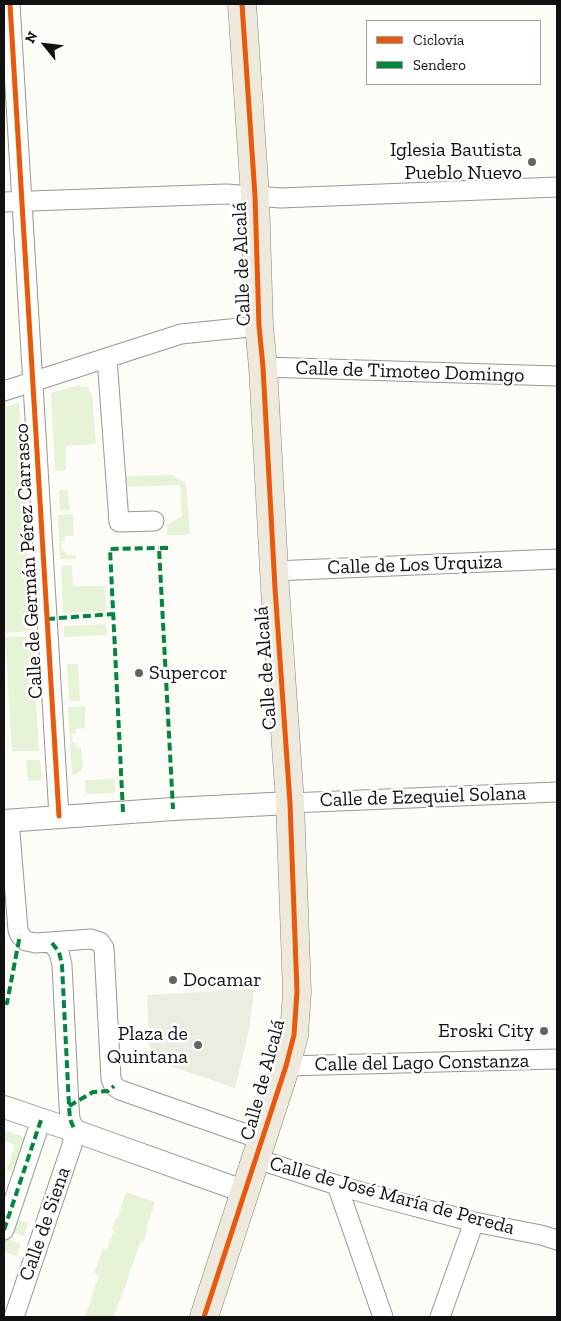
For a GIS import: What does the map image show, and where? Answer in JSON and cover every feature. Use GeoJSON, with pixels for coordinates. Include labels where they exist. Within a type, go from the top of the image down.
{"type":"FeatureCollection","features":[{"type":"Feature","properties":{"kind":"main road","name":"Calle de Alcalá"},"geometry":{"type":"LineString","coordinates":[[204,1317],[286,1066],[294,1035],[298,992],[290,803],[259,326],[255,196],[242,4]]}},
{"type":"Feature","properties":{"kind":"street","name":"Calle de Germán Pérez Carrasco"},"geometry":{"type":"LineString","coordinates":[[10,4],[13,202],[33,382],[59,816]]}},
{"type":"Feature","properties":{"kind":"street"},"geometry":{"type":"LineString","coordinates":[[13,202],[226,194],[281,198],[557,187]]}},
{"type":"Feature","properties":{"kind":"street"},"geometry":{"type":"LineString","coordinates":[[4,390],[181,334],[259,326]]}},
{"type":"Feature","properties":{"kind":"street"},"geometry":{"type":"LineString","coordinates":[[107,358],[119,522],[154,521]]}},
{"type":"Feature","properties":{"kind":"street","name":"Calle de Timoteo Domingo"},"geometry":{"type":"LineString","coordinates":[[263,368],[557,376]]}},
{"type":"Feature","properties":{"kind":"street","name":"Calle de Los Urquiza"},"geometry":{"type":"LineString","coordinates":[[274,571],[557,559]]}},
{"type":"Feature","properties":{"kind":"street","name":"Calle de Ezequiel Solana"},"geometry":{"type":"LineString","coordinates":[[290,803],[557,792]]}},
{"type":"Feature","properties":{"kind":"street"},"geometry":{"type":"LineString","coordinates":[[75,1131],[70,1119],[62,965],[59,952],[52,943],[26,941],[20,936],[7,820],[290,803]]}},
{"type":"Feature","properties":{"kind":"street","name":"Calle de José María de Pereda"},"geometry":{"type":"LineString","coordinates":[[52,943],[91,939],[100,942],[104,948],[111,1079],[114,1086],[120,1090],[337,1185],[474,1222],[557,1240]]}},
{"type":"Feature","properties":{"kind":"street","name":"Calle del Lago Constanza"},"geometry":{"type":"LineString","coordinates":[[286,1066],[557,1059]]}},
{"type":"Feature","properties":{"kind":"street"},"geometry":{"type":"LineString","coordinates":[[4,1108],[75,1131],[246,1192]]}},
{"type":"Feature","properties":{"kind":"street"},"geometry":{"type":"LineString","coordinates":[[4,1230],[41,1120]]}},
{"type":"Feature","properties":{"kind":"street","name":"Calle de Siena"},"geometry":{"type":"LineString","coordinates":[[14,1317],[72,1145],[75,1131]]}},
{"type":"Feature","properties":{"kind":"street"},"geometry":{"type":"LineString","coordinates":[[337,1185],[382,1317]]}},
{"type":"Feature","properties":{"kind":"street"},"geometry":{"type":"LineString","coordinates":[[440,1317],[474,1222]]}},
{"type":"Feature","properties":{"kind":"green space"},"geometry":{"type":"Polygon","coordinates":[[[80,385],[88,387],[89,392],[92,393],[96,444],[66,446],[66,470],[55,471],[51,393],[80,385]]]}},
{"type":"Feature","properties":{"kind":"green space"},"geometry":{"type":"Polygon","coordinates":[[[19,403],[32,631],[5,633],[4,407],[19,403]]]}},
{"type":"Feature","properties":{"kind":"green space"},"geometry":{"type":"Polygon","coordinates":[[[173,475],[186,484],[190,533],[187,535],[167,535],[167,525],[182,516],[180,485],[126,487],[125,476],[173,475]]]}},
{"type":"Feature","properties":{"kind":"green space"},"geometry":{"type":"Polygon","coordinates":[[[59,490],[68,490],[70,510],[60,510],[59,490]]]}},
{"type":"Feature","properties":{"kind":"green space"},"geometry":{"type":"Polygon","coordinates":[[[73,514],[74,536],[65,536],[65,541],[61,541],[62,551],[65,551],[66,555],[76,555],[76,559],[60,559],[58,515],[73,514]]]}},
{"type":"Feature","properties":{"kind":"green space"},"geometry":{"type":"Polygon","coordinates":[[[72,565],[73,586],[105,586],[106,611],[63,613],[61,566],[72,565]]]}},
{"type":"Feature","properties":{"kind":"green space"},"geometry":{"type":"Polygon","coordinates":[[[106,624],[107,635],[64,637],[64,626],[106,624]]]}},
{"type":"Feature","properties":{"kind":"green space"},"geometry":{"type":"Polygon","coordinates":[[[32,636],[39,751],[12,751],[5,637],[32,636]]]}},
{"type":"Feature","properties":{"kind":"green space"},"geometry":{"type":"Polygon","coordinates":[[[67,664],[78,664],[80,701],[69,701],[67,664]]]}},
{"type":"Feature","properties":{"kind":"green space"},"geometry":{"type":"Polygon","coordinates":[[[85,706],[85,728],[76,729],[76,733],[72,734],[73,743],[76,743],[77,747],[81,747],[83,767],[78,774],[72,775],[68,707],[85,706]]]}},
{"type":"Feature","properties":{"kind":"green space"},"geometry":{"type":"Polygon","coordinates":[[[26,760],[40,760],[42,780],[28,781],[26,760]]]}},
{"type":"Feature","properties":{"kind":"green space"},"geometry":{"type":"Polygon","coordinates":[[[115,779],[115,793],[86,794],[85,780],[115,779]]]}},
{"type":"Feature","properties":{"kind":"green space"},"geometry":{"type":"Polygon","coordinates":[[[4,1130],[25,1137],[12,1172],[7,1170],[15,1145],[4,1141],[4,1130]]]}},
{"type":"Feature","properties":{"kind":"green space"},"geometry":{"type":"Polygon","coordinates":[[[126,1192],[155,1202],[144,1241],[141,1241],[114,1317],[85,1317],[99,1275],[94,1273],[103,1248],[107,1249],[114,1230],[112,1229],[116,1218],[118,1218],[126,1192]]]}},
{"type":"Feature","properties":{"kind":"green space"},"geometry":{"type":"Polygon","coordinates":[[[10,1217],[28,1223],[24,1236],[6,1230],[10,1217]]]}},
{"type":"Feature","properties":{"kind":"green space"},"geometry":{"type":"Polygon","coordinates":[[[4,1238],[21,1244],[17,1256],[4,1252],[4,1238]]]}},
{"type":"Feature","properties":{"kind":"shaded area","name":"Plaza de Quintana"},"geometry":{"type":"Polygon","coordinates":[[[254,989],[249,1030],[235,1088],[150,1059],[147,995],[254,989]]]}},
{"type":"Feature","properties":{"kind":"marked path"},"geometry":{"type":"LineString","coordinates":[[168,548],[159,548],[173,809]]}},
{"type":"Feature","properties":{"kind":"marked path"},"geometry":{"type":"LineString","coordinates":[[123,812],[110,549],[159,548]]}},
{"type":"Feature","properties":{"kind":"marked path"},"geometry":{"type":"LineString","coordinates":[[47,619],[113,614]]}},
{"type":"Feature","properties":{"kind":"marked path"},"geometry":{"type":"LineString","coordinates":[[4,1003],[7,1003],[20,935]]}},
{"type":"Feature","properties":{"kind":"marked path"},"geometry":{"type":"LineString","coordinates":[[52,943],[59,952],[62,965],[70,1119],[75,1131]]}},
{"type":"Feature","properties":{"kind":"marked path"},"geometry":{"type":"LineString","coordinates":[[69,1106],[93,1092],[108,1091],[114,1086]]}},
{"type":"Feature","properties":{"kind":"marked path"},"geometry":{"type":"LineString","coordinates":[[4,1230],[41,1120]]}},
{"type":"Feature","properties":{"kind":"cycle path"},"geometry":{"type":"LineString","coordinates":[[10,4],[59,816]]}},
{"type":"Feature","properties":{"kind":"cycle path"},"geometry":{"type":"LineString","coordinates":[[204,1317],[286,1066],[294,1035],[297,992],[290,803],[259,326],[255,196],[242,4]]}},
{"type":"Feature","properties":{"kind":"place","name":"Iglesia Bautista Pueblo Nuevo"},"geometry":{"type":"Point","coordinates":[532,162]}},
{"type":"Feature","properties":{"kind":"place","name":"Supercor"},"geometry":{"type":"Point","coordinates":[139,673]}},
{"type":"Feature","properties":{"kind":"place","name":"Docamar"},"geometry":{"type":"Point","coordinates":[173,980]}},
{"type":"Feature","properties":{"kind":"place","name":"Eroski City"},"geometry":{"type":"Point","coordinates":[544,1031]}},
{"type":"Feature","properties":{"kind":"place","name":"Plaza de Quintana"},"geometry":{"type":"Point","coordinates":[198,1045]}}]}
